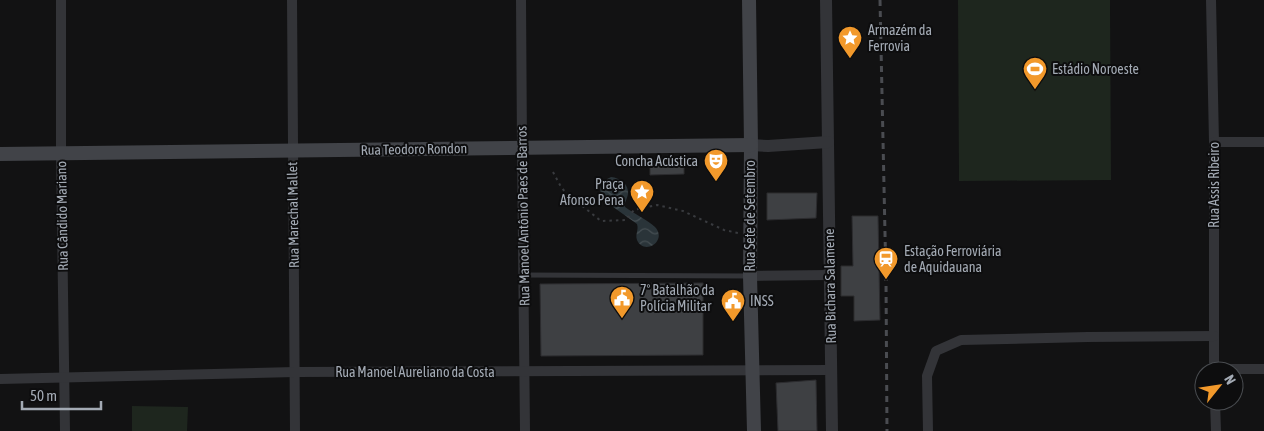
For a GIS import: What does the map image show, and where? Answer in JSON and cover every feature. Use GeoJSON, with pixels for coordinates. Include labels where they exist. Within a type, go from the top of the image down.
{"type":"FeatureCollection","features":[{"type":"Feature","properties":{"kind":"main road","name":"Rua Sete de Setembro"},"geometry":{"type":"LineString","coordinates":[[749,0],[750,276],[754,431]]}},
{"type":"Feature","properties":{"kind":"main road","name":"Rua Teodoro Rondon"},"geometry":{"type":"LineString","coordinates":[[0,154],[751,145]]}},
{"type":"Feature","properties":{"kind":"street","name":"Rua Cândido Mariano"},"geometry":{"type":"LineString","coordinates":[[61,0],[64,431]]}},
{"type":"Feature","properties":{"kind":"street","name":"Rua Marechal Mallet"},"geometry":{"type":"LineString","coordinates":[[292,0],[295,431]]}},
{"type":"Feature","properties":{"kind":"street","name":"Rua Manoel Antônio Paes de Barros"},"geometry":{"type":"LineString","coordinates":[[521,0],[525,431]]}},
{"type":"Feature","properties":{"kind":"street","name":"Rua Bichara Salamene"},"geometry":{"type":"LineString","coordinates":[[826,0],[832,431]]}},
{"type":"Feature","properties":{"kind":"street","name":"Rua Assis Ribeiro"},"geometry":{"type":"LineString","coordinates":[[1211,0],[1214,142],[1214,361]]}},
{"type":"Feature","properties":{"kind":"street","name":"Rua Teodoro Rondon"},"geometry":{"type":"LineString","coordinates":[[751,145],[768,146],[828,142]]}},
{"type":"Feature","properties":{"kind":"street"},"geometry":{"type":"LineString","coordinates":[[1214,142],[1264,142]]}},
{"type":"Feature","properties":{"kind":"street"},"geometry":{"type":"LineString","coordinates":[[750,276],[830,275]]}},
{"type":"Feature","properties":{"kind":"street"},"geometry":{"type":"LineString","coordinates":[[928,431],[927,376],[936,351],[961,340],[1214,336]]}},
{"type":"Feature","properties":{"kind":"street"},"geometry":{"type":"LineString","coordinates":[[1244,369],[1264,369]]}},
{"type":"Feature","properties":{"kind":"street","name":"Rua Manoel Aureliano da Costa"},"geometry":{"type":"LineString","coordinates":[[0,379],[295,372],[831,370]]}},
{"type":"Feature","properties":{"kind":"street"},"geometry":{"type":"LineString","coordinates":[[1215,411],[1216,431]]}},
{"type":"Feature","properties":{"kind":"lane"},"geometry":{"type":"LineString","coordinates":[[524,275],[750,276]]}},
{"type":"Feature","properties":{"kind":"path"},"geometry":{"type":"LineString","coordinates":[[553,172],[565,192],[601,220],[626,220],[634,210],[658,205],[684,211],[724,230],[750,235]]}},
{"type":"Feature","properties":{"kind":"shaded area","name":"Estádio Noroeste"},"geometry":{"type":"Polygon","coordinates":[[[958,0],[1110,0],[1111,180],[959,181],[958,0]]]}},
{"type":"Feature","properties":{"kind":"shaded area"},"geometry":{"type":"Polygon","coordinates":[[[132,406],[188,407],[187,431],[132,431],[132,406]]]}},
{"type":"Feature","properties":{"kind":"water"},"geometry":{"type":"Polygon","coordinates":[[[611,177],[621,180],[627,187],[628,194],[625,207],[655,227],[659,237],[654,245],[645,247],[640,245],[637,240],[637,224],[602,199],[601,186],[611,177]]]}},
{"type":"Feature","properties":{"kind":"building"},"geometry":{"type":"Polygon","coordinates":[[[650,161],[684,164],[684,174],[650,175],[650,161]]]}},
{"type":"Feature","properties":{"kind":"building"},"geometry":{"type":"Polygon","coordinates":[[[767,193],[817,193],[816,218],[767,220],[767,193]]]}},
{"type":"Feature","properties":{"kind":"building","name":"Estação Ferroviária de Aquidauana"},"geometry":{"type":"Polygon","coordinates":[[[852,216],[878,216],[880,320],[854,321],[854,296],[841,296],[841,266],[853,266],[852,216]]]}},
{"type":"Feature","properties":{"kind":"building","name":"7° Batalhão da Polícia Militar"},"geometry":{"type":"Polygon","coordinates":[[[703,283],[703,355],[541,356],[540,284],[703,283]]]}},
{"type":"Feature","properties":{"kind":"building"},"geometry":{"type":"Polygon","coordinates":[[[816,380],[817,431],[778,431],[776,383],[816,380]]]}},
{"type":"Feature","properties":{"kind":"railway"},"geometry":{"type":"LineString","coordinates":[[880,0],[887,431]]}},
{"type":"Feature","properties":{"kind":"place","name":"Armazém da Ferrovia"},"geometry":{"type":"Point","coordinates":[850,59]}},
{"type":"Feature","properties":{"kind":"place","name":"Estádio Noroeste"},"geometry":{"type":"Point","coordinates":[1035,90]}},
{"type":"Feature","properties":{"kind":"place","name":"Concha Acústica"},"geometry":{"type":"Point","coordinates":[716,182]}},
{"type":"Feature","properties":{"kind":"place","name":"Praça Afonso Pena"},"geometry":{"type":"Point","coordinates":[642,213]}},
{"type":"Feature","properties":{"kind":"place","name":"Estação Ferroviária de Aquidauana"},"geometry":{"type":"Point","coordinates":[886,280]}},
{"type":"Feature","properties":{"kind":"place","name":"7° Batalhão da Polícia Militar"},"geometry":{"type":"Point","coordinates":[622,319]}},
{"type":"Feature","properties":{"kind":"place","name":"INSS"},"geometry":{"type":"Point","coordinates":[733,322]}}]}
